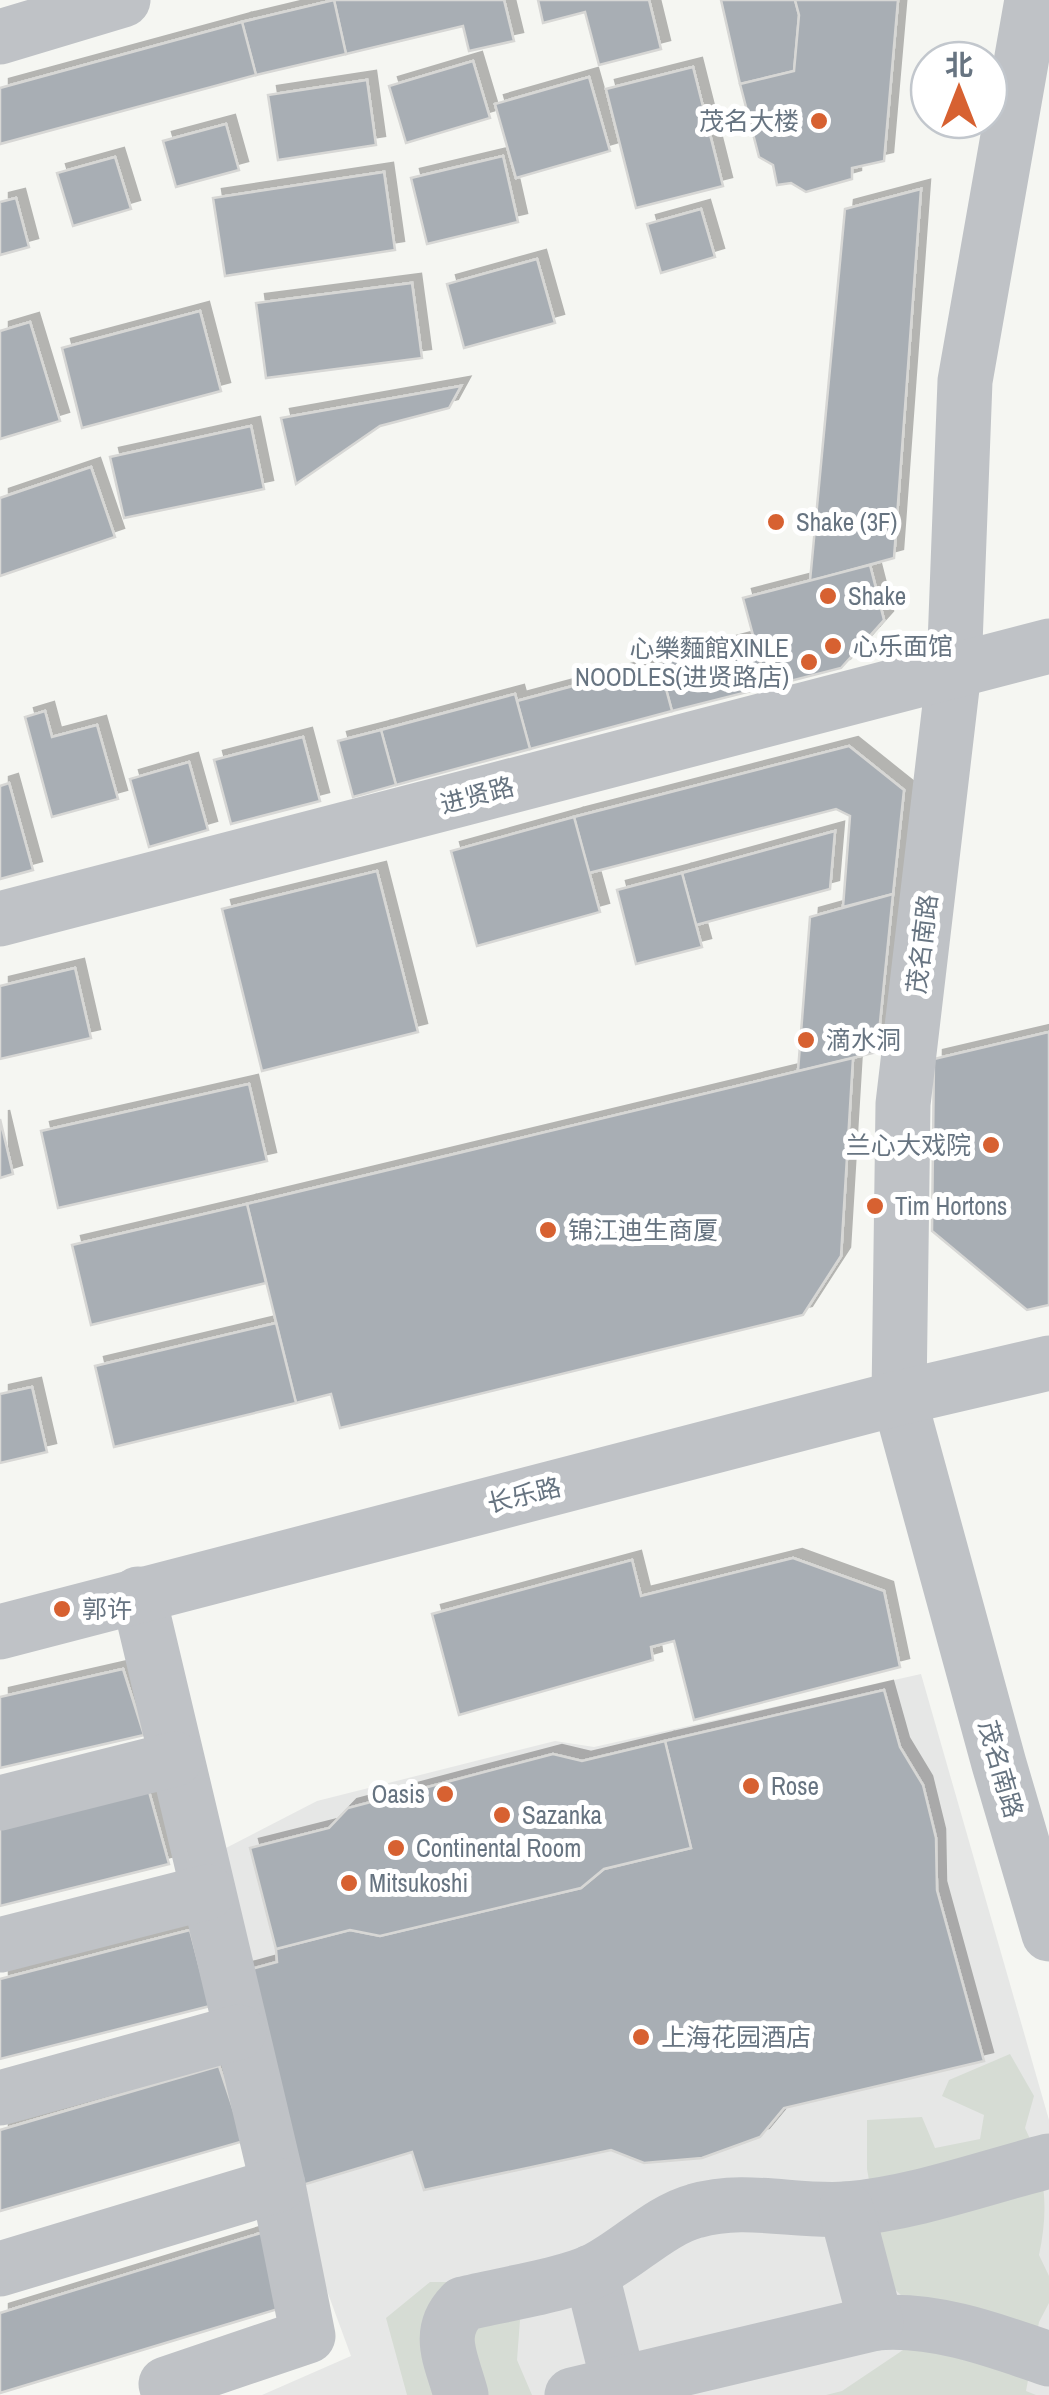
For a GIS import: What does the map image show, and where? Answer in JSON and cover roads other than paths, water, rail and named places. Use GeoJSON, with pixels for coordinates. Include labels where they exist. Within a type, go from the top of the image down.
{"type":"FeatureCollection","features":[{"type":"Feature","properties":{"kind":"street"},"geometry":{"type":"LineString","coordinates":[[0,37],[123,0]]}},
{"type":"Feature","properties":{"kind":"street","name":"茂名南路"},"geometry":{"type":"LineString","coordinates":[[1032,0],[965,381],[954,670],[903,1104],[899,1398],[1049,1934]]}},
{"type":"Feature","properties":{"kind":"street","name":"进贤路"},"geometry":{"type":"LineString","coordinates":[[0,919],[1049,646]]}},
{"type":"Feature","properties":{"kind":"street","name":"长乐路"},"geometry":{"type":"LineString","coordinates":[[0,1632],[899,1398],[1049,1363]]}},
{"type":"Feature","properties":{"kind":"street"},"geometry":{"type":"LineString","coordinates":[[138,1594],[174,1759],[278,2185],[308,2336],[155,2391]]}},
{"type":"Feature","properties":{"kind":"street"},"geometry":{"type":"LineString","coordinates":[[0,1803],[174,1759]]}},
{"type":"Feature","properties":{"kind":"street"},"geometry":{"type":"LineString","coordinates":[[0,1945],[208,1892]]}},
{"type":"Feature","properties":{"kind":"street"},"geometry":{"type":"LineString","coordinates":[[0,2098],[239,2032]]}},
{"type":"Feature","properties":{"kind":"street"},"geometry":{"type":"LineString","coordinates":[[461,2395],[445,2336],[449,2318],[462,2304],[591,2272],[690,2212],[724,2204],[846,2209],[910,2198],[1049,2161]]}},
{"type":"Feature","properties":{"kind":"street"},"geometry":{"type":"LineString","coordinates":[[0,2269],[278,2185]]}},
{"type":"Feature","properties":{"kind":"street"},"geometry":{"type":"LineString","coordinates":[[846,2209],[876,2323]]}},
{"type":"Feature","properties":{"kind":"street"},"geometry":{"type":"LineString","coordinates":[[591,2272],[596,2390],[876,2323],[902,2321],[932,2325],[1044,2360]]}},
{"type":"Feature","properties":{"kind":"place","name":"茂名大楼"},"geometry":{"type":"Point","coordinates":[819,121]}},
{"type":"Feature","properties":{"kind":"place","name":"Shake (3F)"},"geometry":{"type":"Point","coordinates":[776,522]}},
{"type":"Feature","properties":{"kind":"place","name":"Shake"},"geometry":{"type":"Point","coordinates":[828,596]}},
{"type":"Feature","properties":{"kind":"place","name":"心乐面馆"},"geometry":{"type":"Point","coordinates":[833,646]}},
{"type":"Feature","properties":{"kind":"place","name":"心樂麵館XINLE NOODLES(进贤路店)"},"geometry":{"type":"Point","coordinates":[809,662]}},
{"type":"Feature","properties":{"kind":"place","name":"滴水洞"},"geometry":{"type":"Point","coordinates":[806,1040]}},
{"type":"Feature","properties":{"kind":"place","name":"兰心大戏院"},"geometry":{"type":"Point","coordinates":[991,1145]}},
{"type":"Feature","properties":{"kind":"place","name":"Tim Hortons"},"geometry":{"type":"Point","coordinates":[875,1206]}},
{"type":"Feature","properties":{"kind":"place","name":"锦江迪生商厦"},"geometry":{"type":"Point","coordinates":[548,1230]}},
{"type":"Feature","properties":{"kind":"place","name":"郭许"},"geometry":{"type":"Point","coordinates":[62,1609]}},
{"type":"Feature","properties":{"kind":"place","name":"Rose"},"geometry":{"type":"Point","coordinates":[751,1786]}},
{"type":"Feature","properties":{"kind":"place","name":"Oasis"},"geometry":{"type":"Point","coordinates":[445,1794]}},
{"type":"Feature","properties":{"kind":"place","name":"Sazanka"},"geometry":{"type":"Point","coordinates":[502,1815]}},
{"type":"Feature","properties":{"kind":"place","name":"Continental Room"},"geometry":{"type":"Point","coordinates":[396,1848]}},
{"type":"Feature","properties":{"kind":"place","name":"Mitsukoshi"},"geometry":{"type":"Point","coordinates":[349,1883]}},
{"type":"Feature","properties":{"kind":"place","name":"上海花园酒店"},"geometry":{"type":"Point","coordinates":[641,2037]}}]}
